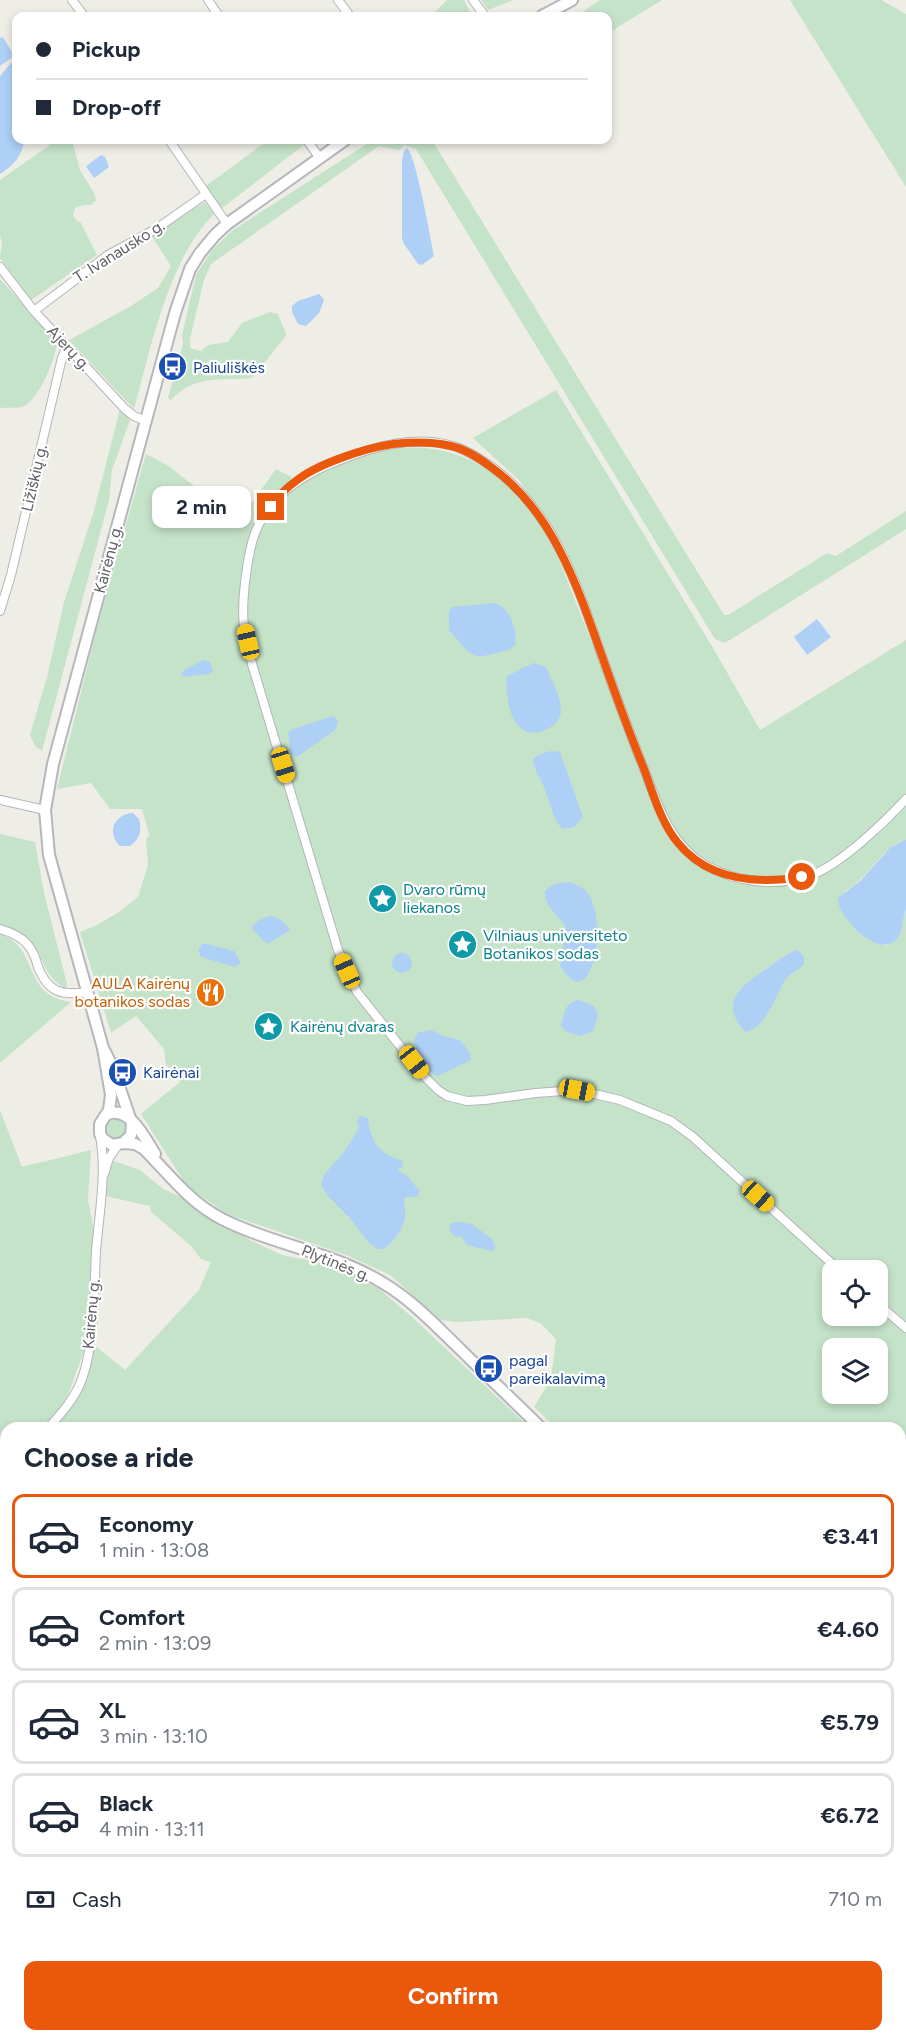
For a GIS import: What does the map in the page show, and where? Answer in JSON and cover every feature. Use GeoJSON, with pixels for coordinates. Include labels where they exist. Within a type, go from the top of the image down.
{"type":"FeatureCollection","features":[{"type":"Feature","properties":{"kind":"main road"},"geometry":{"type":"LineString","coordinates":[[550,12],[572,0]]}},
{"type":"Feature","properties":{"kind":"main road","name":"Kairėnų g."},"geometry":{"type":"LineString","coordinates":[[106,1115],[111,1104],[111,1095],[103,1048],[49,855],[45,810],[53,764],[186,280],[200,253],[227,224],[339,144]]}},
{"type":"Feature","properties":{"kind":"main road","name":"Kairėnų g."},"geometry":{"type":"LineString","coordinates":[[103,1048],[113,1068],[129,1119]]}},
{"type":"Feature","properties":{"kind":"main road"},"geometry":{"type":"LineString","coordinates":[[116,1112],[129,1119],[131,1135],[120,1144],[107,1143],[100,1134],[100,1124],[106,1115],[116,1112]]}},
{"type":"Feature","properties":{"kind":"main road","name":"Plytinės g."},"geometry":{"type":"LineString","coordinates":[[129,1119],[167,1172]]}},
{"type":"Feature","properties":{"kind":"main road","name":"Plytinės g."},"geometry":{"type":"LineString","coordinates":[[120,1144],[135,1144],[144,1149],[195,1201],[222,1219],[255,1233],[342,1262],[401,1294],[535,1422]]}},
{"type":"Feature","properties":{"kind":"street"},"geometry":{"type":"LineString","coordinates":[[172,144],[227,224]]}},
{"type":"Feature","properties":{"kind":"street"},"geometry":{"type":"LineString","coordinates":[[310,144],[320,157]]}},
{"type":"Feature","properties":{"kind":"street","name":"T. Ivanausko g."},"geometry":{"type":"LineString","coordinates":[[34,311],[108,255],[156,229],[206,194]]}},
{"type":"Feature","properties":{"kind":"street","name":"Ajerų g."},"geometry":{"type":"LineString","coordinates":[[0,267],[34,311],[126,409],[134,416],[146,421]]}},
{"type":"Feature","properties":{"kind":"street","name":"Ližiškių g."},"geometry":{"type":"LineString","coordinates":[[0,611],[62,357],[67,346]]}},
{"type":"Feature","properties":{"kind":"street"},"geometry":{"type":"LineString","coordinates":[[828,1260],[693,1137],[671,1120],[620,1100],[577,1090],[467,1101],[447,1096],[423,1075],[357,992],[338,950],[252,664],[243,624],[244,589],[254,537],[260,522],[282,493],[297,480],[316,469],[366,449],[411,442],[453,446],[484,462],[513,485],[533,507],[553,536],[573,574],[623,716],[655,798],[670,832],[694,858],[721,873],[755,881],[775,881],[809,876],[843,856],[906,799]]}},
{"type":"Feature","properties":{"kind":"street"},"geometry":{"type":"LineString","coordinates":[[0,800],[45,810]]}},
{"type":"Feature","properties":{"kind":"street"},"geometry":{"type":"LineString","coordinates":[[0,929],[12,932],[28,945],[44,979],[50,986],[64,994],[87,992]]}},
{"type":"Feature","properties":{"kind":"street","name":"Kairėnų g."},"geometry":{"type":"LineString","coordinates":[[54,1422],[75,1394],[86,1368],[101,1187],[100,1134]]}},
{"type":"Feature","properties":{"kind":"street","name":"Kairėnų g."},"geometry":{"type":"LineString","coordinates":[[101,1187],[109,1158],[120,1144]]}},
{"type":"Feature","properties":{"kind":"street"},"geometry":{"type":"LineString","coordinates":[[888,1313],[906,1328]]}},
{"type":"Feature","properties":{"kind":"green space"},"geometry":{"type":"Polygon","coordinates":[[[447,0],[464,0],[470,12],[435,12],[447,0]]]}},
{"type":"Feature","properties":{"kind":"green space"},"geometry":{"type":"Polygon","coordinates":[[[481,0],[514,0],[488,10],[481,0]]]}},
{"type":"Feature","properties":{"kind":"green space"},"geometry":{"type":"Polygon","coordinates":[[[600,0],[662,0],[612,31],[612,12],[582,12],[600,0]]]}},
{"type":"Feature","properties":{"kind":"green space"},"geometry":{"type":"Polygon","coordinates":[[[790,0],[881,0],[906,14],[906,187],[790,0]]]}},
{"type":"Feature","properties":{"kind":"green space"},"geometry":{"type":"Polygon","coordinates":[[[51,144],[73,144],[80,170],[96,200],[91,205],[75,208],[73,215],[81,223],[97,255],[31,300],[0,258],[2,243],[0,180],[51,144]]]}},
{"type":"Feature","properties":{"kind":"green space"},"geometry":{"type":"Polygon","coordinates":[[[263,144],[305,144],[221,209],[206,186],[263,144]]]}},
{"type":"Feature","properties":{"kind":"green space"},"geometry":{"type":"Polygon","coordinates":[[[367,144],[434,144],[724,615],[728,615],[827,553],[836,556],[906,511],[906,529],[725,643],[715,639],[416,149],[405,145],[399,150],[379,146],[211,264],[204,280],[190,339],[190,348],[201,351],[208,345],[228,342],[242,323],[270,312],[278,314],[286,334],[254,376],[245,379],[217,379],[201,382],[185,388],[171,400],[168,398],[183,344],[182,335],[196,275],[212,250],[233,230],[367,144]]]}},
{"type":"Feature","properties":{"kind":"green space"},"geometry":{"type":"Polygon","coordinates":[[[205,202],[214,214],[184,255],[173,280],[163,306],[134,409],[69,340],[131,306],[158,288],[171,266],[151,235],[205,202]]]}},
{"type":"Feature","properties":{"kind":"green space"},"geometry":{"type":"Polygon","coordinates":[[[0,279],[57,342],[41,387],[30,402],[18,407],[0,408],[0,279]]]}},
{"type":"Feature","properties":{"kind":"green space","name":"Vilniaus universiteto Botanikos sodas"},"geometry":{"type":"Polygon","coordinates":[[[556,390],[713,648],[760,730],[906,640],[906,839],[889,850],[861,879],[845,891],[885,946],[898,936],[906,910],[906,1422],[550,1422],[534,1407],[551,1379],[556,1339],[540,1323],[527,1318],[457,1322],[441,1320],[390,1275],[346,1255],[227,1214],[187,1186],[141,1114],[180,1082],[166,1064],[164,1049],[136,1016],[111,1033],[80,932],[119,912],[138,897],[148,865],[146,839],[150,837],[142,809],[110,809],[91,783],[57,789],[97,628],[146,454],[167,465],[239,521],[276,469],[299,481],[360,457],[381,451],[407,448],[431,449],[454,454],[495,475],[529,508],[548,537],[560,562],[656,806],[660,804],[577,578],[560,541],[519,480],[473,438],[556,390]]]}},
{"type":"Feature","properties":{"kind":"green space"},"geometry":{"type":"Polygon","coordinates":[[[120,409],[130,420],[112,470],[109,500],[42,751],[35,746],[30,735],[47,677],[64,602],[94,511],[120,409]]]}},
{"type":"Feature","properties":{"kind":"green space"},"geometry":{"type":"Polygon","coordinates":[[[0,834],[35,842],[44,893],[67,984],[66,989],[51,977],[37,949],[26,937],[0,924],[0,834]]]}},
{"type":"Feature","properties":{"kind":"green space"},"geometry":{"type":"Polygon","coordinates":[[[0,934],[13,941],[21,950],[44,990],[55,998],[71,1002],[0,1063],[0,934]]]}},
{"type":"Feature","properties":{"kind":"green space"},"geometry":{"type":"Polygon","coordinates":[[[0,1110],[22,1167],[91,1150],[88,1200],[94,1230],[84,1351],[68,1395],[47,1422],[0,1422],[0,1110]]]}},
{"type":"Feature","properties":{"kind":"green space"},"geometry":{"type":"Polygon","coordinates":[[[111,1118],[119,1118],[126,1125],[126,1133],[119,1140],[111,1140],[104,1133],[104,1125],[111,1118]]]}},
{"type":"Feature","properties":{"kind":"green space"},"geometry":{"type":"Polygon","coordinates":[[[114,1161],[140,1170],[163,1189],[181,1197],[200,1214],[262,1246],[282,1255],[323,1263],[348,1272],[379,1289],[524,1422],[59,1422],[71,1409],[82,1390],[94,1345],[125,1370],[199,1290],[211,1262],[201,1259],[191,1246],[151,1212],[150,1206],[105,1196],[110,1168],[114,1161]]]}},
{"type":"Feature","properties":{"kind":"water"},"geometry":{"type":"Polygon","coordinates":[[[3,37],[12,53],[12,57],[0,66],[0,38],[3,37]]]}},
{"type":"Feature","properties":{"kind":"water"},"geometry":{"type":"Polygon","coordinates":[[[12,63],[12,144],[23,144],[16,160],[0,174],[0,76],[12,63]]]}},
{"type":"Feature","properties":{"kind":"water"},"geometry":{"type":"Polygon","coordinates":[[[407,148],[419,181],[434,256],[422,265],[418,264],[402,238],[402,160],[407,148]]]}},
{"type":"Feature","properties":{"kind":"water"},"geometry":{"type":"Polygon","coordinates":[[[101,155],[105,157],[109,167],[94,178],[86,166],[101,155]]]}},
{"type":"Feature","properties":{"kind":"water"},"geometry":{"type":"Polygon","coordinates":[[[319,294],[324,300],[319,313],[306,326],[298,324],[292,312],[292,306],[298,301],[319,294]]]}},
{"type":"Feature","properties":{"kind":"water"},"geometry":{"type":"Polygon","coordinates":[[[495,603],[505,610],[512,620],[515,645],[509,650],[479,657],[467,651],[449,630],[449,610],[453,607],[495,603]]]}},
{"type":"Feature","properties":{"kind":"water"},"geometry":{"type":"Polygon","coordinates":[[[817,619],[831,637],[807,655],[794,637],[817,619]]]}},
{"type":"Feature","properties":{"kind":"water"},"geometry":{"type":"Polygon","coordinates":[[[203,660],[210,662],[213,671],[209,674],[183,677],[181,674],[184,670],[203,660]]]}},
{"type":"Feature","properties":{"kind":"water"},"geometry":{"type":"Polygon","coordinates":[[[534,663],[546,667],[558,695],[561,711],[557,722],[552,726],[533,733],[522,729],[513,718],[506,677],[534,663]]]}},
{"type":"Feature","properties":{"kind":"water"},"geometry":{"type":"Polygon","coordinates":[[[333,716],[338,721],[336,729],[297,757],[291,754],[288,733],[290,730],[333,716]]]}},
{"type":"Feature","properties":{"kind":"water"},"geometry":{"type":"Polygon","coordinates":[[[551,751],[560,752],[583,817],[574,827],[562,829],[535,768],[533,759],[551,751]]]}},
{"type":"Feature","properties":{"kind":"water"},"geometry":{"type":"Polygon","coordinates":[[[133,813],[139,819],[139,834],[130,846],[120,846],[113,836],[114,825],[121,817],[133,813]]]}},
{"type":"Feature","properties":{"kind":"water"},"geometry":{"type":"Polygon","coordinates":[[[906,839],[906,910],[901,930],[896,940],[888,944],[879,944],[869,940],[850,924],[839,905],[838,898],[860,881],[890,848],[906,839]]]}},
{"type":"Feature","properties":{"kind":"water"},"geometry":{"type":"Polygon","coordinates":[[[570,882],[586,891],[593,905],[597,923],[594,960],[588,974],[581,981],[571,979],[560,965],[566,928],[545,897],[545,891],[550,886],[570,882]]]}},
{"type":"Feature","properties":{"kind":"water"},"geometry":{"type":"Polygon","coordinates":[[[272,916],[281,920],[289,931],[267,944],[252,927],[261,919],[272,916]]]}},
{"type":"Feature","properties":{"kind":"water"},"geometry":{"type":"Polygon","coordinates":[[[203,943],[234,951],[241,963],[235,967],[201,957],[198,950],[203,943]]]}},
{"type":"Feature","properties":{"kind":"water"},"geometry":{"type":"Polygon","coordinates":[[[798,950],[804,957],[804,964],[785,980],[760,1024],[746,1032],[737,1021],[733,1009],[737,994],[756,976],[798,950]]]}},
{"type":"Feature","properties":{"kind":"water"},"geometry":{"type":"Polygon","coordinates":[[[402,953],[409,956],[412,963],[409,970],[402,973],[395,970],[392,963],[395,956],[402,953]]]}},
{"type":"Feature","properties":{"kind":"water"},"geometry":{"type":"Polygon","coordinates":[[[577,1000],[594,1006],[597,1013],[593,1031],[581,1036],[567,1032],[561,1026],[567,1007],[577,1000]]]}},
{"type":"Feature","properties":{"kind":"water"},"geometry":{"type":"Polygon","coordinates":[[[432,1030],[440,1035],[460,1040],[470,1053],[471,1060],[438,1076],[434,1074],[422,1060],[414,1039],[419,1032],[432,1030]]]}},
{"type":"Feature","properties":{"kind":"water"},"geometry":{"type":"Polygon","coordinates":[[[360,1116],[368,1118],[371,1133],[377,1145],[387,1154],[402,1160],[403,1166],[397,1170],[406,1175],[420,1191],[417,1197],[405,1197],[403,1226],[384,1249],[377,1249],[368,1242],[321,1185],[324,1175],[344,1152],[359,1128],[357,1122],[360,1116]]]}},
{"type":"Feature","properties":{"kind":"water"},"geometry":{"type":"Polygon","coordinates":[[[451,1223],[472,1224],[492,1239],[496,1248],[492,1251],[467,1245],[461,1236],[456,1237],[452,1234],[449,1227],[451,1223]]]}},
{"type":"Feature","properties":{"kind":"place","name":"Paliuliškės"},"geometry":{"type":"Point","coordinates":[172,367]}},
{"type":"Feature","properties":{"kind":"place","name":"Dvaro rūmų liekanos"},"geometry":{"type":"Point","coordinates":[382,898]}},
{"type":"Feature","properties":{"kind":"place","name":"Vilniaus universiteto Botanikos sodas"},"geometry":{"type":"Point","coordinates":[462,944]}},
{"type":"Feature","properties":{"kind":"place","name":"AULA Kairėnų botanikos sodas"},"geometry":{"type":"Point","coordinates":[211,992]}},
{"type":"Feature","properties":{"kind":"place","name":"Kairėnų dvaras"},"geometry":{"type":"Point","coordinates":[269,1026]}},
{"type":"Feature","properties":{"kind":"place","name":"Kairėnai"},"geometry":{"type":"Point","coordinates":[122,1072]}},
{"type":"Feature","properties":{"kind":"place","name":"pagal pareikalavimą"},"geometry":{"type":"Point","coordinates":[488,1369]}},
{"type":"Feature","properties":{"kind":"route"},"geometry":{"type":"LineString","coordinates":[[271,507],[297,480],[316,469],[366,449],[386,445],[430,442],[453,446],[499,472],[533,507],[553,536],[573,574],[623,716],[655,798],[670,832],[678,843],[705,865],[738,878],[775,881],[802,877]]}}]}
